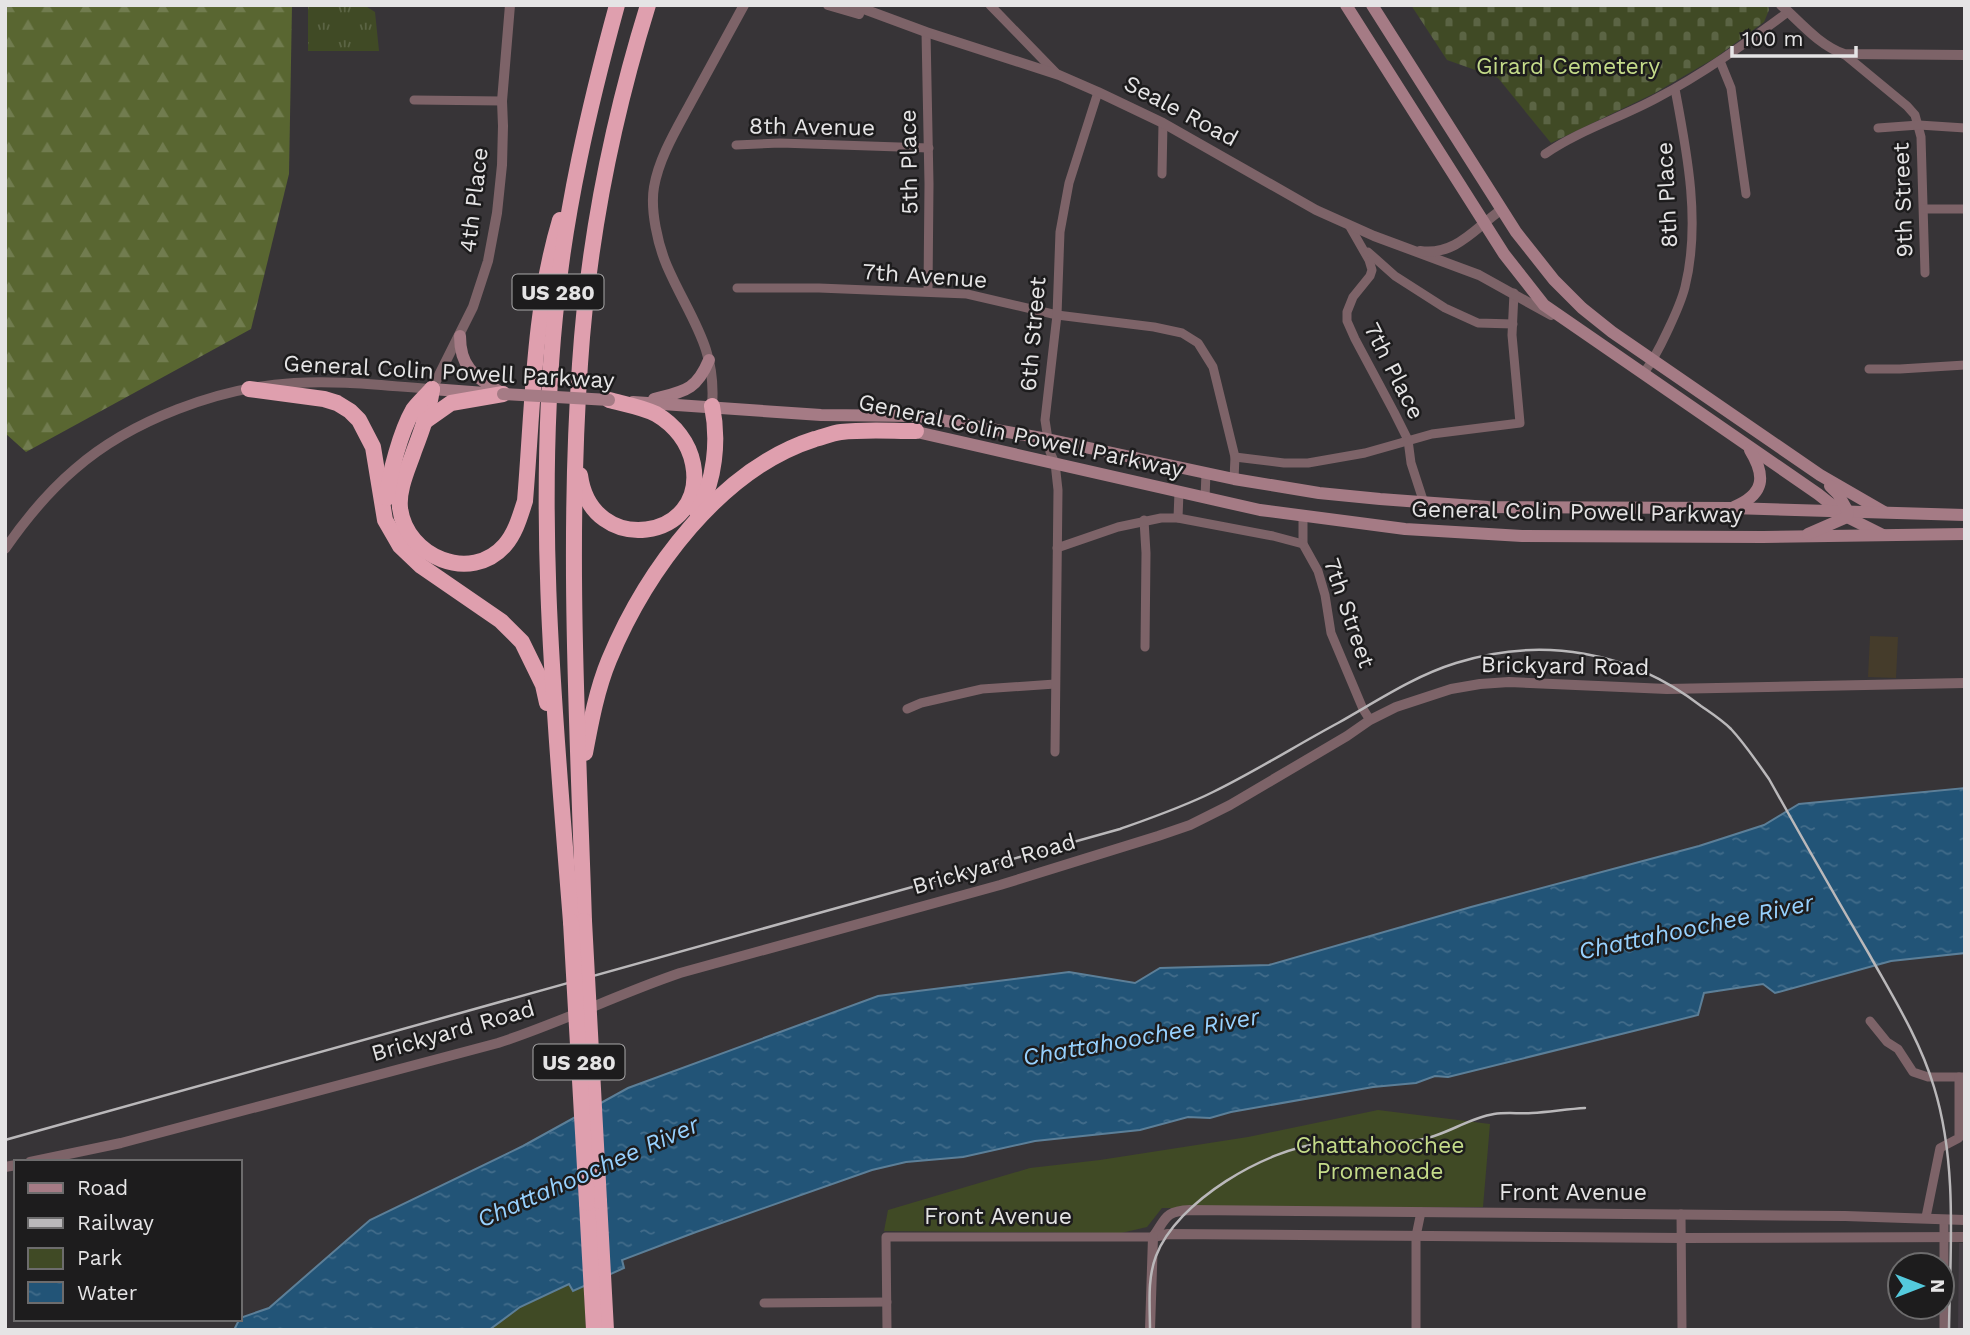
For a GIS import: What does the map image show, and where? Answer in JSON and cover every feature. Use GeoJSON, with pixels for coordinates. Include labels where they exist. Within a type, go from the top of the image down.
{"type":"FeatureCollection","features":[{"type":"Feature","properties":{"kind":"highway","name":"US 280"},"geometry":{"type":"LineString","coordinates":[[606,1330],[578,922],[557,749],[546,556],[547,430],[557,295],[568,224],[581,150],[617,5]]}},
{"type":"Feature","properties":{"kind":"highway","name":"US 280"},"geometry":{"type":"LineString","coordinates":[[594,1330],[578,922],[579,783],[573,514],[584,324],[600,209],[612,145],[648,5]]}},
{"type":"Feature","properties":{"kind":"highway"},"geometry":{"type":"LineString","coordinates":[[432,389],[402,487],[400,507],[405,526],[415,543],[431,556],[450,563],[469,564],[489,558],[505,546],[516,529],[525,501],[542,300],[554,242],[581,150]]}},
{"type":"Feature","properties":{"kind":"highway"},"geometry":{"type":"LineString","coordinates":[[249,388],[324,398],[350,411],[366,431],[373,447],[386,520],[400,546],[421,566],[501,621],[522,642],[543,685],[557,749]]}},
{"type":"Feature","properties":{"kind":"highway"},"geometry":{"type":"LineString","coordinates":[[386,520],[389,483],[402,437],[413,410],[432,389]]}},
{"type":"Feature","properties":{"kind":"highway"},"geometry":{"type":"LineString","coordinates":[[424,422],[452,403],[503,394]]}},
{"type":"Feature","properties":{"kind":"highway"},"geometry":{"type":"LineString","coordinates":[[610,400],[654,413],[673,426],[691,451],[696,478]]}},
{"type":"Feature","properties":{"kind":"highway"},"geometry":{"type":"LineString","coordinates":[[576,445],[582,490],[594,511],[626,529],[646,531],[665,525],[680,513],[691,496],[712,406]]}},
{"type":"Feature","properties":{"kind":"highway"},"geometry":{"type":"LineString","coordinates":[[579,783],[594,708],[608,662],[647,585],[683,536],[705,499],[711,476],[716,424],[712,406]]}},
{"type":"Feature","properties":{"kind":"highway"},"geometry":{"type":"LineString","coordinates":[[683,536],[711,506],[753,470],[795,446],[840,432],[916,431]]}},
{"type":"Feature","properties":{"kind":"main road"},"geometry":{"type":"LineString","coordinates":[[1346,5],[1484,222],[1544,306],[1845,514],[1886,537]]}},
{"type":"Feature","properties":{"kind":"main road"},"geometry":{"type":"LineString","coordinates":[[1371,5],[1501,210],[1529,251],[1568,294],[1612,332],[1820,475],[1887,513]]}},
{"type":"Feature","properties":{"kind":"main road"},"geometry":{"type":"LineString","coordinates":[[460,336],[461,355],[466,366],[503,394]]}},
{"type":"Feature","properties":{"kind":"main road"},"geometry":{"type":"LineString","coordinates":[[641,402],[692,387],[702,377],[709,360]]}},
{"type":"Feature","properties":{"kind":"main road","name":"General Colin Powell Parkway"},"geometry":{"type":"LineString","coordinates":[[432,389],[821,415],[919,416],[1047,439],[1234,479],[1319,493],[1424,503],[1517,508],[1731,508],[1845,514],[1965,514]]}},
{"type":"Feature","properties":{"kind":"main road","name":"General Colin Powell Parkway"},"geometry":{"type":"LineString","coordinates":[[821,415],[916,431],[1260,510],[1405,529],[1511,535],[1886,537],[1965,534]]}},
{"type":"Feature","properties":{"kind":"main road"},"geometry":{"type":"LineString","coordinates":[[1744,443],[1749,426]]}},
{"type":"Feature","properties":{"kind":"main road"},"geometry":{"type":"LineString","coordinates":[[1731,508],[1747,502],[1758,490],[1761,478],[1757,461],[1744,443]]}},
{"type":"Feature","properties":{"kind":"main road"},"geometry":{"type":"LineString","coordinates":[[1820,475],[1838,494],[1845,514]]}},
{"type":"Feature","properties":{"kind":"main road"},"geometry":{"type":"LineString","coordinates":[[1802,536],[1845,514]]}},
{"type":"Feature","properties":{"kind":"street","name":"4th Place"},"geometry":{"type":"LineString","coordinates":[[432,389],[473,307],[488,261],[502,165],[502,101],[510,5]]}},
{"type":"Feature","properties":{"kind":"street","name":"Seale Road"},"geometry":{"type":"LineString","coordinates":[[828,5],[926,32]]}},
{"type":"Feature","properties":{"kind":"street","name":"Seale Road"},"geometry":{"type":"LineString","coordinates":[[853,5],[1059,75],[1098,92],[1163,123],[1282,192],[1349,225],[1479,275],[1572,326]]}},
{"type":"Feature","properties":{"kind":"street"},"geometry":{"type":"LineString","coordinates":[[990,5],[1059,75]]}},
{"type":"Feature","properties":{"kind":"street"},"geometry":{"type":"LineString","coordinates":[[712,406],[713,383],[708,353],[666,264],[654,217],[654,189],[658,170],[678,127],[741,8]]}},
{"type":"Feature","properties":{"kind":"street"},"geometry":{"type":"LineString","coordinates":[[1545,154],[1574,136],[1675,89],[1720,61],[1785,8],[1833,50],[1844,54],[1965,55]]}},
{"type":"Feature","properties":{"kind":"street","name":"5th Place"},"geometry":{"type":"LineString","coordinates":[[926,32],[929,291]]}},
{"type":"Feature","properties":{"kind":"street"},"geometry":{"type":"LineString","coordinates":[[1844,54],[1907,106],[1919,125]]}},
{"type":"Feature","properties":{"kind":"street"},"geometry":{"type":"LineString","coordinates":[[1720,61],[1731,88],[1746,194]]}},
{"type":"Feature","properties":{"kind":"street","name":"8th Place"},"geometry":{"type":"LineString","coordinates":[[1643,374],[1654,360],[1679,306],[1689,268],[1691,249],[1688,171],[1675,89]]}},
{"type":"Feature","properties":{"kind":"street","name":"6th Street"},"geometry":{"type":"LineString","coordinates":[[1055,752],[1058,490],[1045,420],[1057,315],[1060,232],[1064,202],[1098,92]]}},
{"type":"Feature","properties":{"kind":"street"},"geometry":{"type":"LineString","coordinates":[[414,100],[502,101]]}},
{"type":"Feature","properties":{"kind":"street"},"geometry":{"type":"LineString","coordinates":[[1162,174],[1163,123]]}},
{"type":"Feature","properties":{"kind":"street"},"geometry":{"type":"LineString","coordinates":[[1878,128],[1919,125],[1965,128]]}},
{"type":"Feature","properties":{"kind":"street","name":"9th Street"},"geometry":{"type":"LineString","coordinates":[[1919,125],[1923,155],[1925,273]]}},
{"type":"Feature","properties":{"kind":"street","name":"8th Avenue"},"geometry":{"type":"LineString","coordinates":[[736,145],[929,148]]}},
{"type":"Feature","properties":{"kind":"street"},"geometry":{"type":"LineString","coordinates":[[1924,209],[1965,209]]}},
{"type":"Feature","properties":{"kind":"street","name":"Seale Road"},"geometry":{"type":"LineString","coordinates":[[1407,249],[1426,251],[1454,247],[1501,210]]}},
{"type":"Feature","properties":{"kind":"street","name":"7th Place"},"geometry":{"type":"LineString","coordinates":[[1349,225],[1372,270],[1353,297],[1347,312],[1348,321],[1408,440],[1411,463],[1424,503]]}},
{"type":"Feature","properties":{"kind":"street"},"geometry":{"type":"LineString","coordinates":[[1361,246],[1395,276],[1445,308],[1478,323],[1513,324]]}},
{"type":"Feature","properties":{"kind":"street","name":"7th Avenue"},"geometry":{"type":"LineString","coordinates":[[737,288],[967,294],[1057,315],[1182,333],[1204,350],[1213,367],[1235,457]]}},
{"type":"Feature","properties":{"kind":"street"},"geometry":{"type":"LineString","coordinates":[[1234,479],[1235,457],[1308,463],[1365,453],[1432,434],[1520,424],[1513,324],[1514,293]]}},
{"type":"Feature","properties":{"kind":"street"},"geometry":{"type":"LineString","coordinates":[[1869,369],[1965,365]]}},
{"type":"Feature","properties":{"kind":"street","name":"General Colin Powell Parkway"},"geometry":{"type":"LineString","coordinates":[[5,549],[55,488],[100,450],[151,421],[207,399],[249,388],[295,383],[432,389]]}},
{"type":"Feature","properties":{"kind":"street"},"geometry":{"type":"LineString","coordinates":[[1205,498],[1206,473]]}},
{"type":"Feature","properties":{"kind":"street"},"geometry":{"type":"LineString","coordinates":[[1178,518],[1179,492]]}},
{"type":"Feature","properties":{"kind":"street","name":"7th Street"},"geometry":{"type":"LineString","coordinates":[[1303,516],[1303,544],[1318,571],[1336,647],[1370,720]]}},
{"type":"Feature","properties":{"kind":"street"},"geometry":{"type":"LineString","coordinates":[[1057,548],[1144,520],[1178,518],[1303,544]]}},
{"type":"Feature","properties":{"kind":"street"},"geometry":{"type":"LineString","coordinates":[[1144,520],[1145,647]]}},
{"type":"Feature","properties":{"kind":"street","name":"Brickyard Road"},"geometry":{"type":"LineString","coordinates":[[39,1160],[134,1140],[498,1043],[680,973],[1000,885],[1158,836],[1190,825],[1230,805],[1370,720],[1423,697],[1480,684],[1509,682],[1667,689],[1965,683]]}},
{"type":"Feature","properties":{"kind":"street"},"geometry":{"type":"LineString","coordinates":[[907,709],[921,703],[982,689],[1055,684]]}},
{"type":"Feature","properties":{"kind":"street"},"geometry":{"type":"LineString","coordinates":[[1870,1021],[1887,1042],[1898,1049],[1913,1072],[1928,1077],[1962,1077],[1959,1138],[1940,1148],[1926,1217]]}},
{"type":"Feature","properties":{"kind":"street","name":"Front Avenue"},"geometry":{"type":"LineString","coordinates":[[1153,1237],[1164,1217],[1175,1211],[1681,1214],[1926,1217],[1944,1221],[1965,1220]]}},
{"type":"Feature","properties":{"kind":"street"},"geometry":{"type":"LineString","coordinates":[[1416,1330],[1416,1236],[1421,1212]]}},
{"type":"Feature","properties":{"kind":"street"},"geometry":{"type":"LineString","coordinates":[[1681,1214],[1682,1330]]}},
{"type":"Feature","properties":{"kind":"street"},"geometry":{"type":"LineString","coordinates":[[1944,1221],[1944,1330]]}},
{"type":"Feature","properties":{"kind":"street","name":"Front Avenue"},"geometry":{"type":"LineString","coordinates":[[887,1302],[886,1237],[1153,1237],[1168,1234],[1965,1237]]}},
{"type":"Feature","properties":{"kind":"street"},"geometry":{"type":"LineString","coordinates":[[1150,1330],[1153,1237]]}},
{"type":"Feature","properties":{"kind":"street"},"geometry":{"type":"LineString","coordinates":[[764,1303],[887,1302],[887,1330]]}},
{"type":"Feature","properties":{"kind":"shaded area"},"geometry":{"type":"Polygon","coordinates":[[[1870,636],[1898,637],[1896,678],[1868,677],[1870,636]]]}},
{"type":"Feature","properties":{"kind":"shaded area"},"geometry":{"type":"Polygon","coordinates":[[[1959,1243],[1965,1243],[1965,1330],[1958,1330],[1959,1243]]]}},
{"type":"Feature","properties":{"kind":"green space"},"geometry":{"type":"Polygon","coordinates":[[[5,5],[292,5],[289,174],[251,329],[26,452],[5,433],[5,5]]]}},
{"type":"Feature","properties":{"kind":"green space"},"geometry":{"type":"Polygon","coordinates":[[[308,5],[364,5],[375,12],[379,51],[308,51],[308,5]]]}},
{"type":"Feature","properties":{"kind":"green space","name":"Girard Cemetery"},"geometry":{"type":"Polygon","coordinates":[[[1411,5],[1768,5],[1769,10],[1764,22],[1715,58],[1653,94],[1551,143],[1498,78],[1447,60],[1411,5]]]}},
{"type":"Feature","properties":{"kind":"green space","name":"Chattahoochee Promenade"},"geometry":{"type":"Polygon","coordinates":[[[1378,1110],[1490,1124],[1483,1207],[1162,1208],[1147,1227],[1121,1233],[884,1231],[888,1210],[1030,1168],[1248,1137],[1378,1110]]]}},
{"type":"Feature","properties":{"kind":"green space"},"geometry":{"type":"Polygon","coordinates":[[[570,1284],[573,1291],[584,1286],[586,1330],[489,1330],[520,1307],[570,1284]]]}},
{"type":"Feature","properties":{"kind":"water","name":"Chattahoochee River"},"geometry":{"type":"Polygon","coordinates":[[[1965,788],[1965,953],[1891,961],[1775,993],[1763,984],[1704,993],[1698,1015],[1448,1077],[1435,1076],[1416,1083],[1373,1087],[1210,1118],[1188,1117],[1140,1130],[1035,1141],[963,1157],[906,1162],[872,1170],[622,1260],[624,1268],[573,1291],[569,1284],[520,1307],[489,1330],[234,1330],[242,1317],[269,1308],[370,1220],[523,1146],[628,1088],[878,996],[1069,972],[1135,983],[1160,968],[1269,965],[1699,846],[1764,825],[1799,804],[1965,788]]]}},
{"type":"Feature","properties":{"kind":"railway"},"geometry":{"type":"LineString","coordinates":[[5,1140],[1120,829],[1213,792],[1440,668],[1488,655],[1553,650],[1615,661],[1674,687],[1731,729],[1769,779],[1905,1019],[1934,1087],[1942,1117],[1950,1177],[1949,1330]]}},
{"type":"Feature","properties":{"kind":"railway"},"geometry":{"type":"LineString","coordinates":[[1150,1330],[1151,1274],[1156,1256],[1167,1236],[1183,1216],[1203,1198],[1251,1167],[1300,1147],[1323,1143],[1419,1140],[1494,1114],[1585,1108]]}}]}
